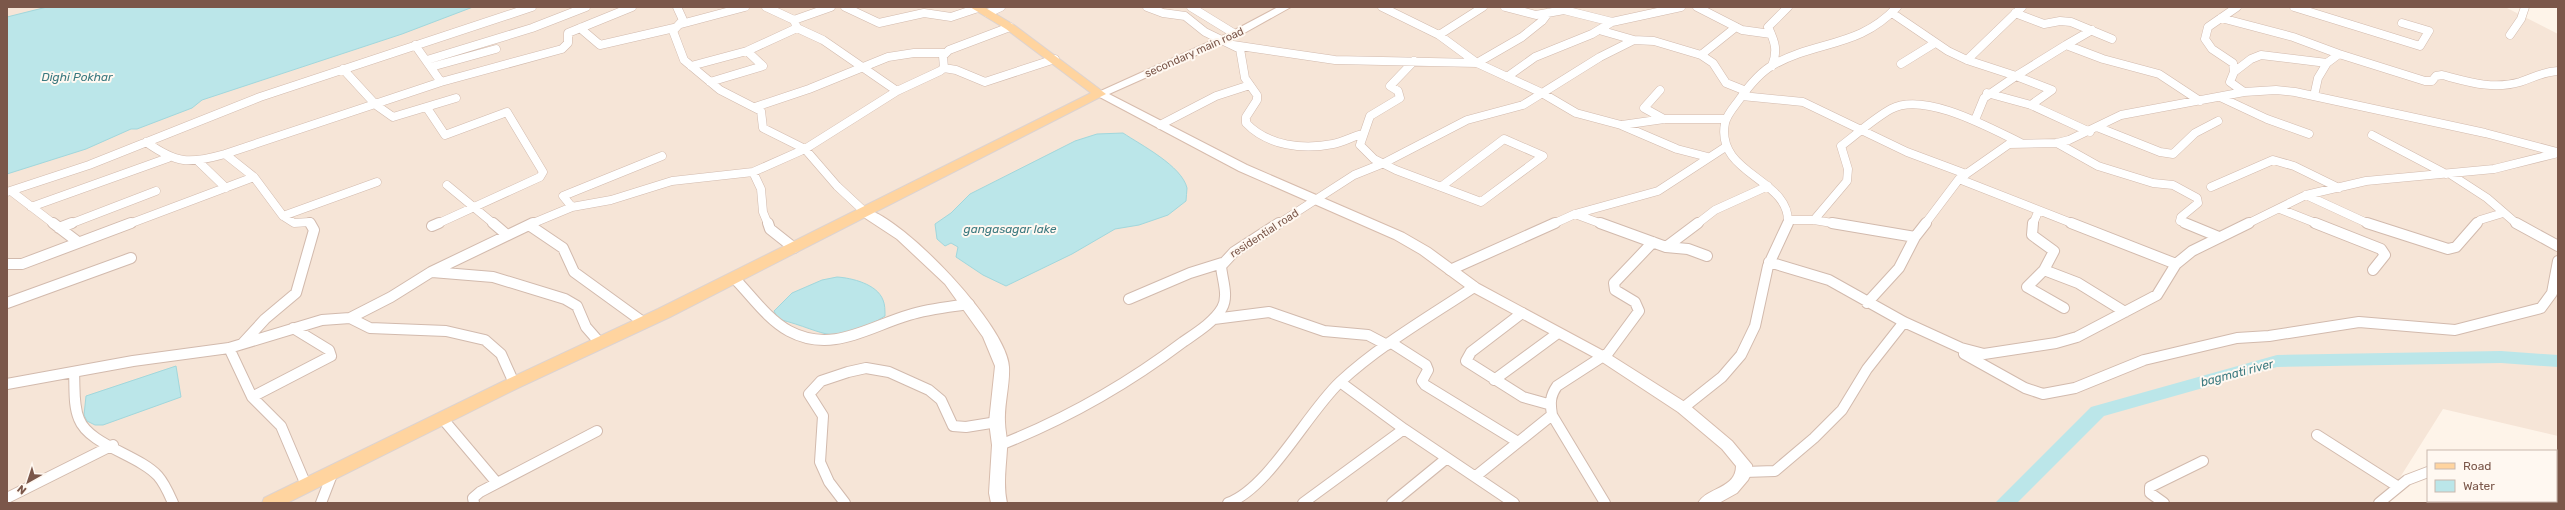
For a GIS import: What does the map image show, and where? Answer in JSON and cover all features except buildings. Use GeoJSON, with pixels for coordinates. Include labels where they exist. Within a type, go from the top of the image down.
{"type":"FeatureCollection","features":[{"type":"Feature","properties":{"kind":"main road"},"geometry":{"type":"LineString","coordinates":[[271,503],[334,470],[600,343],[866,213],[1100,94],[1055,58],[981,9]]}},
{"type":"Feature","properties":{"kind":"street"},"geometry":{"type":"LineString","coordinates":[[9,192],[43,181],[146,142],[221,111],[532,7]]}},
{"type":"Feature","properties":{"kind":"street"},"geometry":{"type":"LineString","coordinates":[[429,64],[532,28],[586,7]]}},
{"type":"Feature","properties":{"kind":"street"},"geometry":{"type":"LineString","coordinates":[[146,142],[168,158],[185,163],[199,162],[441,82],[562,49],[568,43],[568,33],[632,7]]}},
{"type":"Feature","properties":{"kind":"street"},"geometry":{"type":"LineString","coordinates":[[677,7],[683,20],[681,24]]}},
{"type":"Feature","properties":{"kind":"street"},"geometry":{"type":"LineString","coordinates":[[580,28],[600,45],[674,28],[681,24],[744,7]]}},
{"type":"Feature","properties":{"kind":"street"},"geometry":{"type":"LineString","coordinates":[[766,7],[794,20],[831,7]]}},
{"type":"Feature","properties":{"kind":"street"},"geometry":{"type":"LineString","coordinates":[[845,7],[879,23],[924,13],[955,16],[981,9],[1001,7]]}},
{"type":"Feature","properties":{"kind":"street"},"geometry":{"type":"LineString","coordinates":[[1147,7],[1163,13],[1185,16],[1220,40],[1233,45],[1242,51],[1243,69],[1250,85],[1257,95],[1257,100],[1246,117],[1246,123],[1256,133],[1285,143],[1308,145],[1333,144],[1362,134]]}},
{"type":"Feature","properties":{"kind":"street"},"geometry":{"type":"LineString","coordinates":[[1191,7],[1235,34]]}},
{"type":"Feature","properties":{"kind":"street","name":"secondary main road"},"geometry":{"type":"LineString","coordinates":[[1100,94],[1235,34],[1286,7]]}},
{"type":"Feature","properties":{"kind":"street"},"geometry":{"type":"LineString","coordinates":[[1382,7],[1439,35],[1477,63],[1542,93],[1584,116],[1621,125],[1677,149],[1708,157]]}},
{"type":"Feature","properties":{"kind":"street"},"geometry":{"type":"LineString","coordinates":[[1439,35],[1483,7]]}},
{"type":"Feature","properties":{"kind":"street"},"geometry":{"type":"LineString","coordinates":[[1505,7],[1531,14],[1564,10],[1612,22]]}},
{"type":"Feature","properties":{"kind":"street"},"geometry":{"type":"LineString","coordinates":[[1507,77],[1539,55],[1599,30],[1612,22],[1652,11],[1681,7]]}},
{"type":"Feature","properties":{"kind":"street"},"geometry":{"type":"LineString","coordinates":[[1698,7],[1736,27],[1771,34]]}},
{"type":"Feature","properties":{"kind":"street"},"geometry":{"type":"LineString","coordinates":[[1772,66],[1776,56],[1776,44],[1768,30],[1769,25],[1788,7]]}},
{"type":"Feature","properties":{"kind":"street"},"geometry":{"type":"LineString","coordinates":[[1967,60],[2022,7]]}},
{"type":"Feature","properties":{"kind":"street"},"geometry":{"type":"LineString","coordinates":[[2234,72],[2232,61],[2212,49],[2205,39],[2208,27],[2237,7]]}},
{"type":"Feature","properties":{"kind":"street"},"geometry":{"type":"LineString","coordinates":[[2294,7],[2420,46],[2428,31],[2402,23]]}},
{"type":"Feature","properties":{"kind":"street"},"geometry":{"type":"LineString","coordinates":[[2510,35],[2521,19],[2525,7]]}},
{"type":"Feature","properties":{"kind":"street"},"geometry":{"type":"LineString","coordinates":[[1683,408],[1723,378],[1743,353],[1760,309],[1769,262],[1787,228],[1788,220],[1782,202],[1768,186],[1739,164],[1724,148],[1722,134],[1726,119],[1744,94],[1772,66],[1803,53],[1842,43],[1881,22],[1894,10],[1935,43],[1967,60],[2016,76],[2052,90],[2031,105]]}},
{"type":"Feature","properties":{"kind":"street"},"geometry":{"type":"LineString","coordinates":[[1233,45],[1335,60],[1477,63],[1522,37],[1542,22],[1548,13]]}},
{"type":"Feature","properties":{"kind":"street"},"geometry":{"type":"LineString","coordinates":[[2015,13],[2044,24],[2064,20],[2112,39]]}},
{"type":"Feature","properties":{"kind":"street"},"geometry":{"type":"LineString","coordinates":[[2221,18],[2300,39],[2339,54],[2425,81],[2432,81],[2436,76],[2442,75],[2489,87],[2520,82],[2542,72],[2558,71]]}},
{"type":"Feature","properties":{"kind":"street"},"geometry":{"type":"LineString","coordinates":[[794,20],[797,28],[823,40],[897,91]]}},
{"type":"Feature","properties":{"kind":"street"},"geometry":{"type":"LineString","coordinates":[[755,107],[809,89],[862,67],[897,55],[945,53],[964,43],[1010,27]]}},
{"type":"Feature","properties":{"kind":"street"},"geometry":{"type":"LineString","coordinates":[[1701,55],[1736,27]]}},
{"type":"Feature","properties":{"kind":"street"},"geometry":{"type":"LineString","coordinates":[[674,28],[679,48],[691,66],[710,82],[738,101],[755,107],[763,113],[762,126],[765,130],[805,150],[837,186],[866,213],[902,236],[950,281],[969,304],[990,336],[1002,366],[997,422],[1000,445],[997,493],[999,503]]}},
{"type":"Feature","properties":{"kind":"street"},"geometry":{"type":"LineString","coordinates":[[691,66],[747,51],[797,28]]}},
{"type":"Feature","properties":{"kind":"street"},"geometry":{"type":"LineString","coordinates":[[1599,30],[1634,40],[1654,41],[1701,55],[1713,63],[1726,83],[1744,94],[1803,102],[1863,132],[2038,212],[2176,264]]}},
{"type":"Feature","properties":{"kind":"street"},"geometry":{"type":"LineString","coordinates":[[1975,120],[1977,107],[1987,93],[2092,30]]}},
{"type":"Feature","properties":{"kind":"street","name":"residential road"},"geometry":{"type":"LineString","coordinates":[[1000,445],[1074,413],[1193,336],[1214,320],[1222,308],[1225,298],[1222,263],[1234,252],[1316,199],[1354,175],[1384,163],[1467,120],[1522,106],[1600,57],[1634,40]]}},
{"type":"Feature","properties":{"kind":"street"},"geometry":{"type":"LineString","coordinates":[[1901,64],[1935,43]]}},
{"type":"Feature","properties":{"kind":"street"},"geometry":{"type":"LineString","coordinates":[[415,45],[441,82]]}},
{"type":"Feature","properties":{"kind":"street"},"geometry":{"type":"LineString","coordinates":[[2066,45],[2103,59],[2159,74],[2200,101]]}},
{"type":"Feature","properties":{"kind":"street"},"geometry":{"type":"LineString","coordinates":[[429,64],[496,49]]}},
{"type":"Feature","properties":{"kind":"street"},"geometry":{"type":"LineString","coordinates":[[710,82],[763,66],[747,51]]}},
{"type":"Feature","properties":{"kind":"street"},"geometry":{"type":"LineString","coordinates":[[944,68],[942,60],[945,53]]}},
{"type":"Feature","properties":{"kind":"street"},"geometry":{"type":"LineString","coordinates":[[2314,96],[2318,78],[2327,63],[2339,54]]}},
{"type":"Feature","properties":{"kind":"street"},"geometry":{"type":"LineString","coordinates":[[2244,92],[2230,82],[2234,72],[2251,59],[2260,56],[2327,63]]}},
{"type":"Feature","properties":{"kind":"street"},"geometry":{"type":"LineString","coordinates":[[944,68],[956,70],[985,82],[1055,58]]}},
{"type":"Feature","properties":{"kind":"street"},"geometry":{"type":"LineString","coordinates":[[1414,61],[1390,87],[1398,91],[1400,98],[1370,116],[1362,134],[1360,145],[1368,156],[1410,177],[1442,186],[1482,202],[1543,156],[1504,139],[1442,186]]}},
{"type":"Feature","properties":{"kind":"street"},"geometry":{"type":"LineString","coordinates":[[7,384],[74,373],[133,361],[229,348],[322,320],[350,318],[392,297],[431,272],[507,235],[572,207],[611,200],[672,181],[753,172],[805,150],[897,91],[937,74],[944,68]]}},
{"type":"Feature","properties":{"kind":"street"},"geometry":{"type":"LineString","coordinates":[[343,69],[376,104],[393,117],[427,108],[456,98]]}},
{"type":"Feature","properties":{"kind":"street"},"geometry":{"type":"LineString","coordinates":[[1160,125],[1216,96],[1250,85]]}},
{"type":"Feature","properties":{"kind":"street"},"geometry":{"type":"LineString","coordinates":[[1660,90],[1644,108],[1664,119]]}},
{"type":"Feature","properties":{"kind":"street"},"geometry":{"type":"LineString","coordinates":[[1867,303],[1899,268],[1915,237],[1962,177],[2009,144],[2057,143],[2093,129],[2121,115],[2244,92],[2276,90],[2314,96],[2485,133],[2558,152]]}},
{"type":"Feature","properties":{"kind":"street"},"geometry":{"type":"LineString","coordinates":[[1987,93],[2031,105],[2093,129],[2160,152],[2173,154],[2195,133],[2218,121]]}},
{"type":"Feature","properties":{"kind":"street"},"geometry":{"type":"LineString","coordinates":[[1100,94],[1243,168],[1399,236],[1425,251],[1474,287],[1604,357],[1683,408],[1738,456],[1744,465],[1744,472],[1731,489],[1706,503]]}},
{"type":"Feature","properties":{"kind":"street"},"geometry":{"type":"LineString","coordinates":[[2220,97],[2267,119],[2309,134]]}},
{"type":"Feature","properties":{"kind":"street"},"geometry":{"type":"LineString","coordinates":[[1814,220],[1847,181],[1848,169],[1841,146],[1863,132],[1891,109],[1907,104],[1926,106],[1975,120],[2021,143]]}},
{"type":"Feature","properties":{"kind":"street"},"geometry":{"type":"LineString","coordinates":[[427,108],[445,135],[507,112],[543,172],[540,177],[432,226]]}},
{"type":"Feature","properties":{"kind":"street"},"geometry":{"type":"LineString","coordinates":[[1621,125],[1664,119],[1726,119]]}},
{"type":"Feature","properties":{"kind":"street"},"geometry":{"type":"LineString","coordinates":[[2372,135],[2448,174],[2487,198],[2522,228],[2558,246]]}},
{"type":"Feature","properties":{"kind":"street"},"geometry":{"type":"LineString","coordinates":[[2057,143],[2098,166],[2153,183],[2173,185],[2194,195],[2197,198],[2198,203],[2181,217],[2180,221],[2219,237]]}},
{"type":"Feature","properties":{"kind":"street"},"geometry":{"type":"LineString","coordinates":[[1450,270],[1575,214],[1658,191],[1724,148]]}},
{"type":"Feature","properties":{"kind":"street"},"geometry":{"type":"LineString","coordinates":[[1902,324],[1975,353],[1991,354],[2056,344],[2077,337],[2157,295],[2176,264],[2192,251],[2306,195],[2366,181],[2448,174],[2500,167],[2558,152]]}},
{"type":"Feature","properties":{"kind":"street"},"geometry":{"type":"LineString","coordinates":[[225,154],[254,177],[283,216],[294,223],[310,222],[314,230],[296,293],[288,302],[265,319],[243,343]]}},
{"type":"Feature","properties":{"kind":"street"},"geometry":{"type":"LineString","coordinates":[[572,207],[563,196],[662,156]]}},
{"type":"Feature","properties":{"kind":"street"},"geometry":{"type":"LineString","coordinates":[[31,207],[168,158]]}},
{"type":"Feature","properties":{"kind":"street"},"geometry":{"type":"LineString","coordinates":[[2211,187],[2273,160],[2294,166],[2339,188]]}},
{"type":"Feature","properties":{"kind":"street"},"geometry":{"type":"LineString","coordinates":[[199,162],[226,188]]}},
{"type":"Feature","properties":{"kind":"street"},"geometry":{"type":"LineString","coordinates":[[753,172],[761,189],[763,212],[770,229],[794,248]]}},
{"type":"Feature","properties":{"kind":"street"},"geometry":{"type":"LineString","coordinates":[[7,264],[22,264],[254,177]]}},
{"type":"Feature","properties":{"kind":"street"},"geometry":{"type":"LineString","coordinates":[[283,216],[377,182]]}},
{"type":"Feature","properties":{"kind":"street"},"geometry":{"type":"LineString","coordinates":[[447,185],[507,235]]}},
{"type":"Feature","properties":{"kind":"street"},"geometry":{"type":"LineString","coordinates":[[1666,247],[1715,210],[1768,186]]}},
{"type":"Feature","properties":{"kind":"street"},"geometry":{"type":"LineString","coordinates":[[59,228],[156,191]]}},
{"type":"Feature","properties":{"kind":"street"},"geometry":{"type":"LineString","coordinates":[[9,192],[78,242]]}},
{"type":"Feature","properties":{"kind":"street"},"geometry":{"type":"LineString","coordinates":[[2306,195],[2371,225],[2448,249],[2456,247],[2480,220],[2503,213]]}},
{"type":"Feature","properties":{"kind":"street"},"geometry":{"type":"LineString","coordinates":[[2280,209],[2381,250],[2385,257],[2373,270]]}},
{"type":"Feature","properties":{"kind":"street"},"geometry":{"type":"LineString","coordinates":[[2038,212],[2032,226],[2032,235],[2054,251],[2044,270],[2029,284],[2028,288],[2064,308]]}},
{"type":"Feature","properties":{"kind":"street"},"geometry":{"type":"LineString","coordinates":[[1575,214],[1666,247],[1688,249],[1707,256]]}},
{"type":"Feature","properties":{"kind":"street"},"geometry":{"type":"LineString","coordinates":[[1788,220],[1814,220],[1915,237]]}},
{"type":"Feature","properties":{"kind":"street"},"geometry":{"type":"LineString","coordinates":[[529,225],[563,248],[574,272],[643,322]]}},
{"type":"Feature","properties":{"kind":"street"},"geometry":{"type":"LineString","coordinates":[[1605,503],[1552,415],[1548,404],[1550,392],[1604,357],[1639,311],[1635,302],[1615,290],[1614,283],[1653,242]]}},
{"type":"Feature","properties":{"kind":"street"},"geometry":{"type":"LineString","coordinates":[[7,303],[131,258]]}},
{"type":"Feature","properties":{"kind":"street"},"geometry":{"type":"LineString","coordinates":[[1769,262],[1829,280],[1902,324],[1968,356],[2025,388],[2043,394],[2075,388],[2144,360],[2237,338],[2269,336],[2359,322],[2394,324],[2443,330],[2467,328],[2541,308],[2548,303],[2558,261]]}},
{"type":"Feature","properties":{"kind":"street"},"geometry":{"type":"LineString","coordinates":[[1129,299],[1190,273],[1222,263]]}},
{"type":"Feature","properties":{"kind":"street"},"geometry":{"type":"LineString","coordinates":[[2044,270],[2078,283],[2125,312]]}},
{"type":"Feature","properties":{"kind":"street"},"geometry":{"type":"LineString","coordinates":[[431,272],[493,277],[565,299],[577,306],[586,327],[600,343]]}},
{"type":"Feature","properties":{"kind":"street"},"geometry":{"type":"LineString","coordinates":[[734,278],[774,320],[789,331],[821,341],[844,340],[910,315],[969,304]]}},
{"type":"Feature","properties":{"kind":"street"},"geometry":{"type":"LineString","coordinates":[[1228,503],[1245,494],[1254,487],[1340,382],[1389,344],[1474,287]]}},
{"type":"Feature","properties":{"kind":"street"},"geometry":{"type":"LineString","coordinates":[[1214,320],[1269,312],[1324,331],[1368,336],[1389,344],[1426,365],[1428,370],[1422,381],[1425,385],[1518,442]]}},
{"type":"Feature","properties":{"kind":"street"},"geometry":{"type":"LineString","coordinates":[[1522,313],[1466,358],[1468,363],[1528,400],[1548,404]]}},
{"type":"Feature","properties":{"kind":"street"},"geometry":{"type":"LineString","coordinates":[[350,318],[363,327],[454,332],[482,339],[492,345],[503,357],[514,383]]}},
{"type":"Feature","properties":{"kind":"street"},"geometry":{"type":"LineString","coordinates":[[1744,472],[1775,471],[1814,438],[1851,398],[1868,369],[1902,324]]}},
{"type":"Feature","properties":{"kind":"street"},"geometry":{"type":"LineString","coordinates":[[252,397],[331,356],[329,350],[293,328]]}},
{"type":"Feature","properties":{"kind":"street"},"geometry":{"type":"LineString","coordinates":[[1494,380],[1558,333]]}},
{"type":"Feature","properties":{"kind":"street"},"geometry":{"type":"LineString","coordinates":[[229,348],[252,397],[281,426],[306,485]]}},
{"type":"Feature","properties":{"kind":"street"},"geometry":{"type":"LineString","coordinates":[[845,503],[829,482],[820,462],[823,416],[809,394],[814,386],[821,381],[857,369],[866,368],[890,372],[929,390],[941,400],[953,426],[966,428],[997,422]]}},
{"type":"Feature","properties":{"kind":"street"},"geometry":{"type":"LineString","coordinates":[[74,373],[79,420],[86,431],[96,439],[114,446],[134,457],[154,472],[165,484],[173,503]]}},
{"type":"Feature","properties":{"kind":"street"},"geometry":{"type":"LineString","coordinates":[[1340,382],[1404,429],[1514,503]]}},
{"type":"Feature","properties":{"kind":"street"},"geometry":{"type":"LineString","coordinates":[[1476,476],[1552,415]]}},
{"type":"Feature","properties":{"kind":"street"},"geometry":{"type":"LineString","coordinates":[[442,418],[497,483]]}},
{"type":"Feature","properties":{"kind":"street"},"geometry":{"type":"LineString","coordinates":[[1303,503],[1404,429]]}},
{"type":"Feature","properties":{"kind":"street"},"geometry":{"type":"LineString","coordinates":[[474,503],[472,499],[474,496],[597,431]]}},
{"type":"Feature","properties":{"kind":"street"},"geometry":{"type":"LineString","coordinates":[[2316,435],[2397,486]]}},
{"type":"Feature","properties":{"kind":"street"},"geometry":{"type":"LineString","coordinates":[[7,498],[114,446]]}},
{"type":"Feature","properties":{"kind":"street"},"geometry":{"type":"LineString","coordinates":[[1392,503],[1446,458]]}},
{"type":"Feature","properties":{"kind":"street"},"geometry":{"type":"LineString","coordinates":[[2164,503],[2150,493],[2150,487],[2202,461]]}},
{"type":"Feature","properties":{"kind":"street"},"geometry":{"type":"LineString","coordinates":[[321,503],[334,470]]}},
{"type":"Feature","properties":{"kind":"street"},"geometry":{"type":"LineString","coordinates":[[2379,503],[2397,486],[2427,472]]}},
{"type":"Feature","properties":{"kind":"shaded area"},"geometry":{"type":"Polygon","coordinates":[[[7,7],[2505,7],[2558,34],[2558,436],[2443,409],[2384,503],[7,503],[7,7]]]}},
{"type":"Feature","properties":{"kind":"water","name":"Dighi Pokhar"},"geometry":{"type":"Polygon","coordinates":[[[47,7],[473,7],[402,34],[202,100],[192,108],[137,129],[131,129],[86,149],[7,174],[7,17],[47,7]]]}},
{"type":"Feature","properties":{"kind":"water","name":"gangasagar lake"},"geometry":{"type":"Polygon","coordinates":[[[1123,133],[1160,157],[1184,180],[1187,188],[1186,201],[1168,215],[1139,225],[1115,229],[1072,254],[1006,286],[983,275],[956,257],[958,247],[951,243],[945,246],[937,239],[935,224],[951,213],[970,194],[1075,141],[1097,134],[1123,133]]]}},
{"type":"Feature","properties":{"kind":"water"},"geometry":{"type":"Polygon","coordinates":[[[837,277],[857,280],[870,286],[880,294],[884,302],[885,316],[867,326],[842,335],[831,335],[778,319],[774,311],[792,293],[822,280],[837,277]]]}},
{"type":"Feature","properties":{"kind":"water"},"geometry":{"type":"Polygon","coordinates":[[[176,366],[181,397],[103,425],[95,425],[87,421],[84,415],[86,396],[176,366]]]}},
{"type":"Feature","properties":{"kind":"waterway","name":"bagmati river"},"geometry":{"type":"LineString","coordinates":[[2005,503],[2098,411],[2277,361],[2501,357],[2558,361]]}}]}
